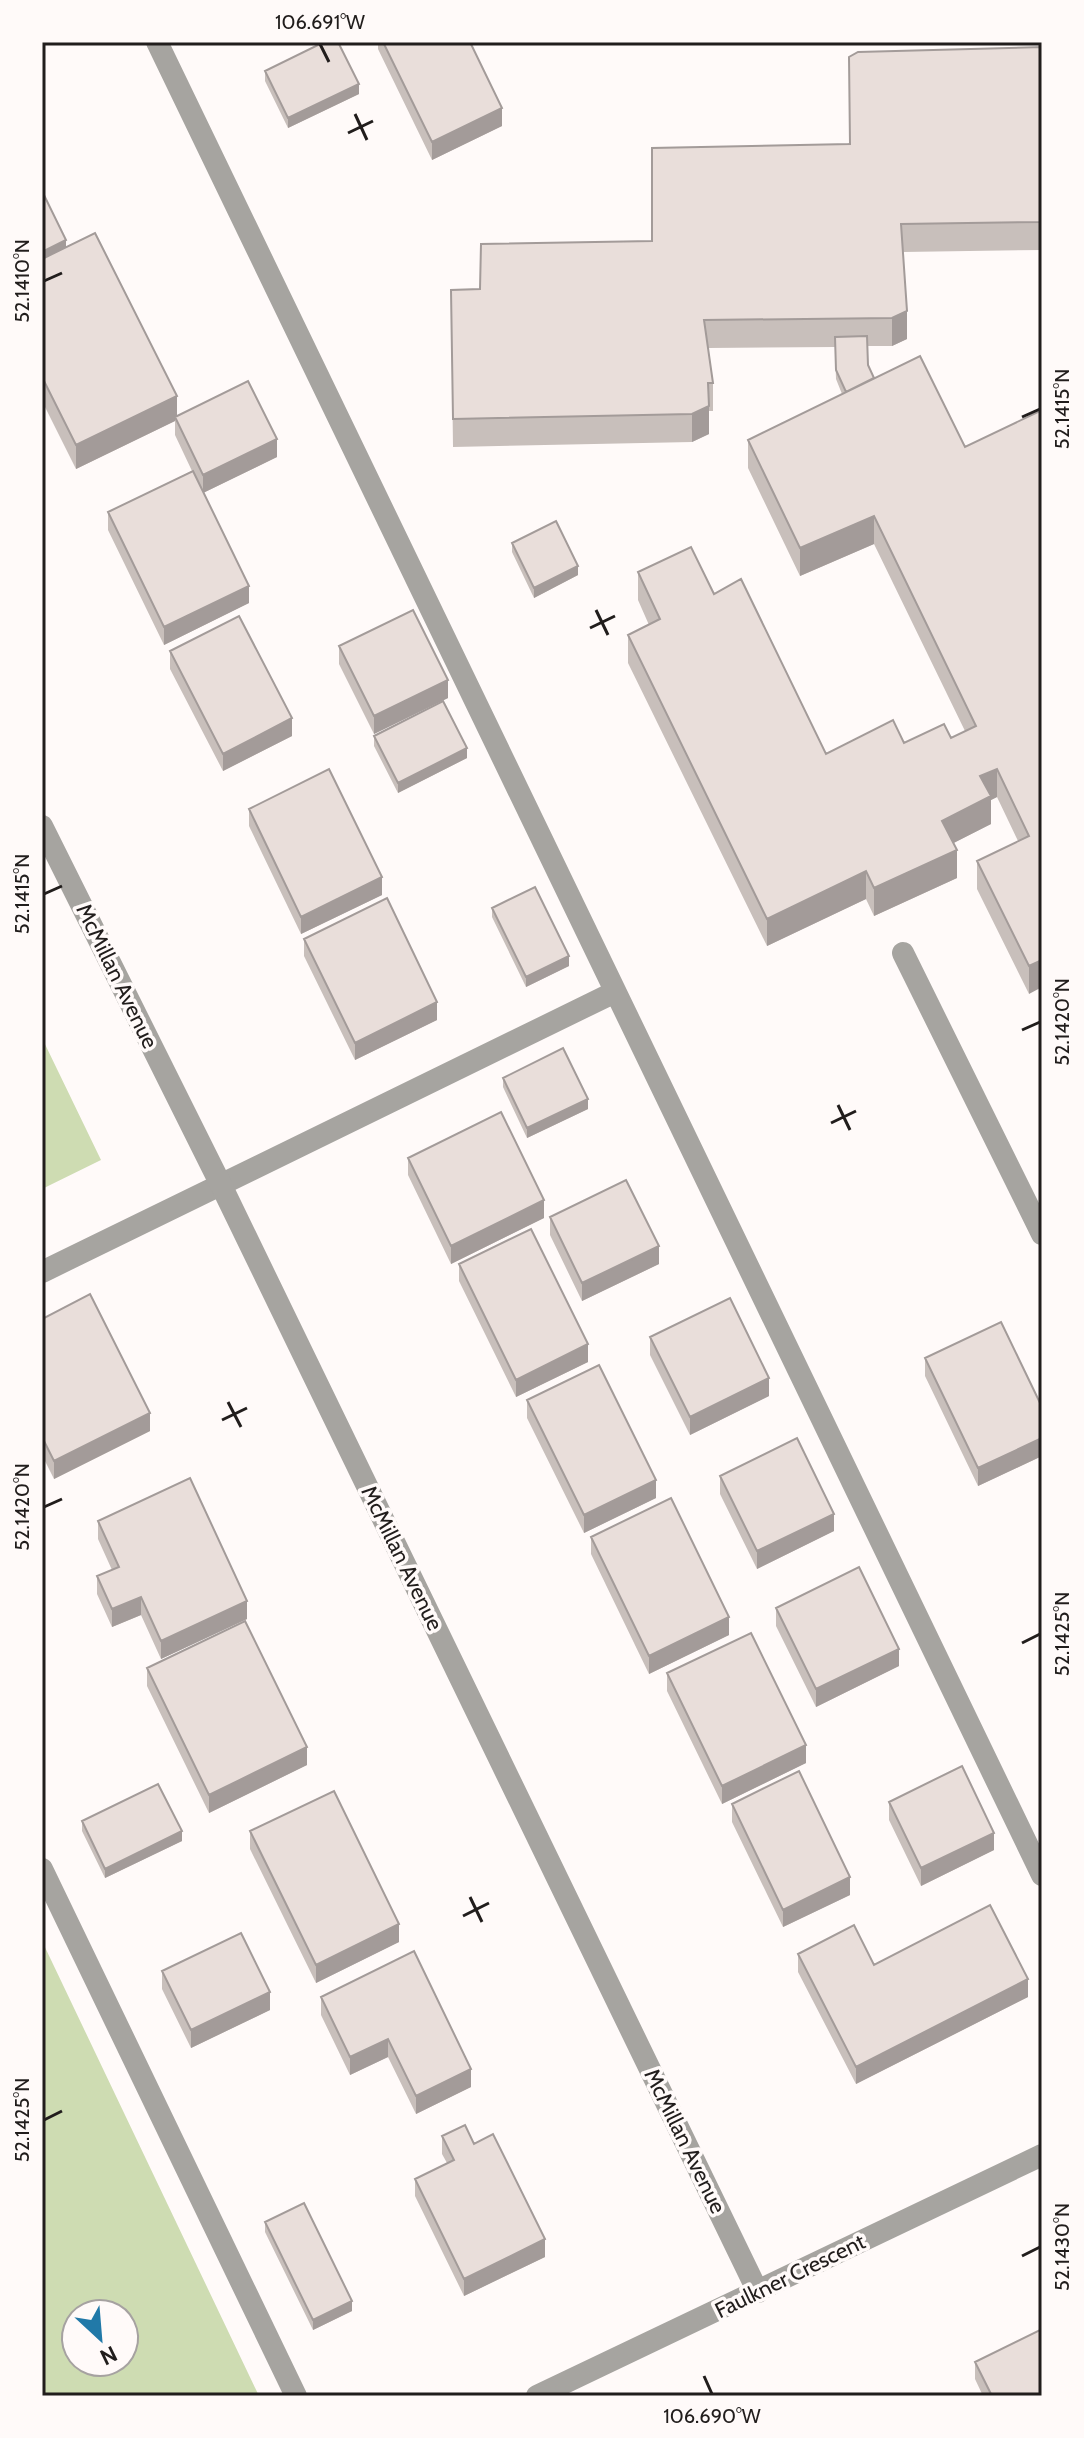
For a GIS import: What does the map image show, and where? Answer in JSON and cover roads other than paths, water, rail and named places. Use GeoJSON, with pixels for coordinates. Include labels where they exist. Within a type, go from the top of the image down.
{"type":"FeatureCollection","features":[{"type":"Feature","properties":{"kind":"street"},"geometry":{"type":"LineString","coordinates":[[157,42],[1042,1875]]}},
{"type":"Feature","properties":{"kind":"street","name":"McMillan Avenue"},"geometry":{"type":"LineString","coordinates":[[42,826],[221,1185],[758,2292]]}},
{"type":"Feature","properties":{"kind":"street"},"geometry":{"type":"LineString","coordinates":[[903,953],[1042,1234]]}},
{"type":"Feature","properties":{"kind":"street"},"geometry":{"type":"LineString","coordinates":[[42,1272],[615,992]]}},
{"type":"Feature","properties":{"kind":"street"},"geometry":{"type":"LineString","coordinates":[[42,1869],[296,2396]]}},
{"type":"Feature","properties":{"kind":"street","name":"Faulkner Crescent"},"geometry":{"type":"LineString","coordinates":[[537,2396],[1042,2155]]}}]}
